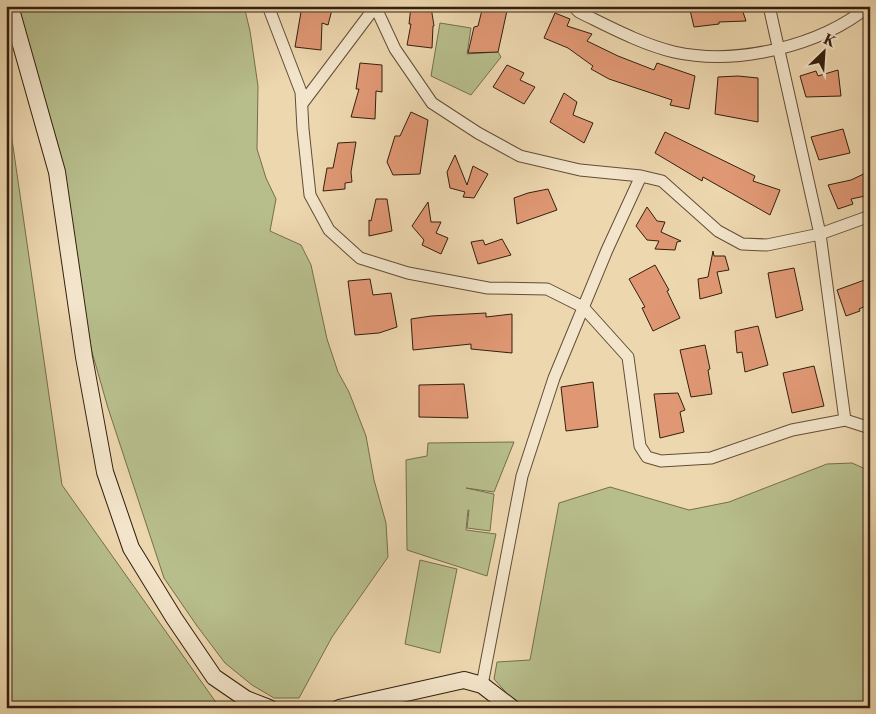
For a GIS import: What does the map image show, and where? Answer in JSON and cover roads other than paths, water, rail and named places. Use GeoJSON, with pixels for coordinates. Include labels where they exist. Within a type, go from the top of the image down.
{"type":"FeatureCollection","features":[{"type":"Feature","properties":{"kind":"street"},"geometry":{"type":"LineString","coordinates":[[10,6],[57,172],[84,357],[105,472],[131,548],[174,618],[214,677],[246,700],[269,708]]}},
{"type":"Feature","properties":{"kind":"street"},"geometry":{"type":"LineString","coordinates":[[268,6],[301,92],[310,195],[329,230],[360,258],[408,272],[488,288],[547,289],[583,307],[628,358],[640,446],[647,457],[661,460],[711,458],[792,430],[845,420],[870,428]]}},
{"type":"Feature","properties":{"kind":"street"},"geometry":{"type":"LineString","coordinates":[[573,6],[579,12],[634,38],[675,52],[731,57],[779,49],[810,39],[851,21],[869,6]]}},
{"type":"Feature","properties":{"kind":"street"},"geometry":{"type":"LineString","coordinates":[[769,6],[820,234],[845,420]]}},
{"type":"Feature","properties":{"kind":"street"},"geometry":{"type":"LineString","coordinates":[[302,104],[375,7],[395,49],[432,103],[478,133],[520,156],[580,170],[641,176],[662,182],[718,231],[742,244],[767,245],[820,234],[870,216]]}},
{"type":"Feature","properties":{"kind":"street"},"geometry":{"type":"LineString","coordinates":[[482,685],[522,476],[554,378],[641,176]]}},
{"type":"Feature","properties":{"kind":"street"},"geometry":{"type":"LineString","coordinates":[[339,708],[464,680],[482,685],[512,708]]}}]}
